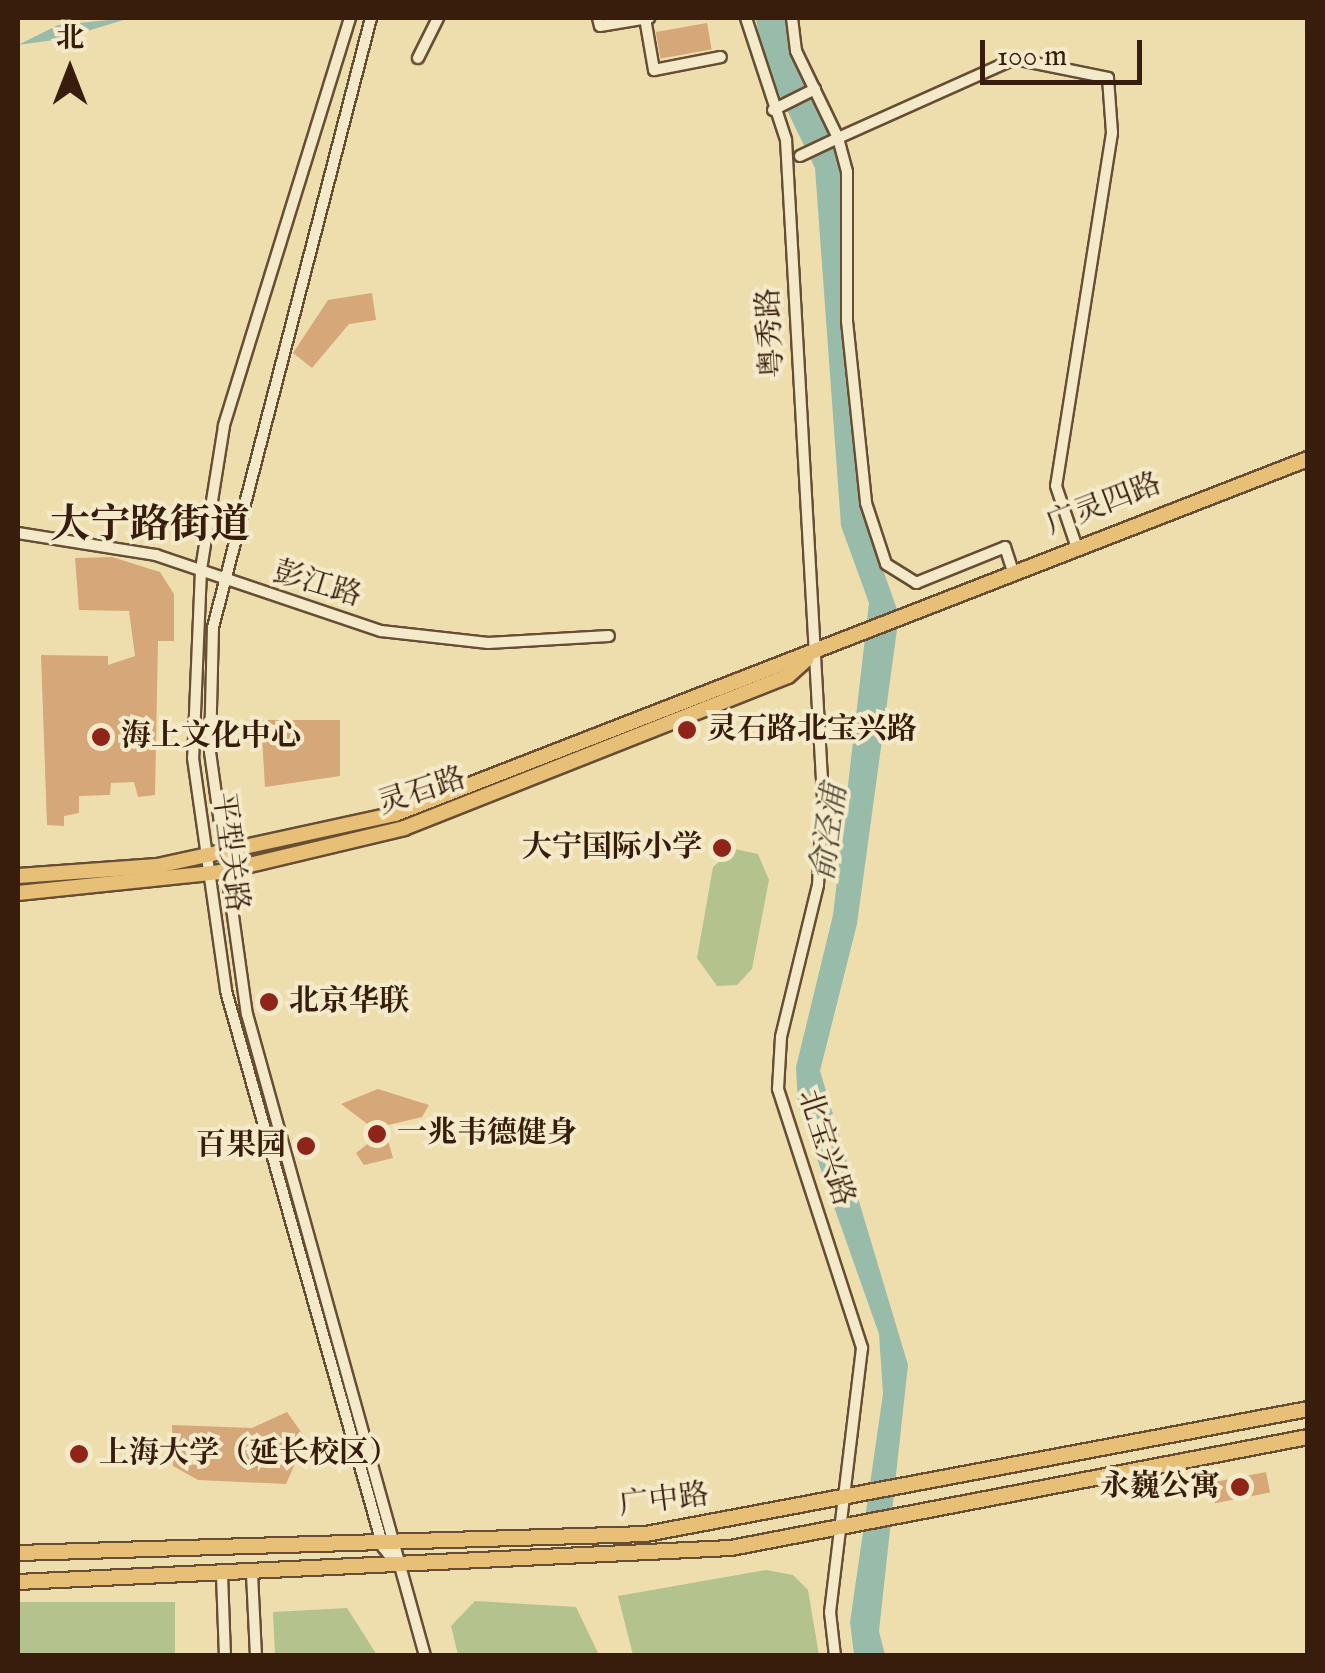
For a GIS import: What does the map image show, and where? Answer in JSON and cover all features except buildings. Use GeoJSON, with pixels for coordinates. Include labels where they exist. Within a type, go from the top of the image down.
{"type":"FeatureCollection","features":[{"type":"Feature","properties":{"kind":"main road","name":"广灵四路"},"geometry":{"type":"LineString","coordinates":[[840,639],[1076,545],[1308,459]]}},
{"type":"Feature","properties":{"kind":"main road","name":"灵石路"},"geometry":{"type":"LineString","coordinates":[[18,876],[210,857],[469,790],[840,639]]}},
{"type":"Feature","properties":{"kind":"main road","name":"灵石路"},"geometry":{"type":"LineString","coordinates":[[18,893],[212,873],[471,806],[788,676],[815,652]]}},
{"type":"Feature","properties":{"kind":"main road","name":"广中路"},"geometry":{"type":"LineString","coordinates":[[18,1553],[400,1547],[646,1534],[1308,1409]]}},
{"type":"Feature","properties":{"kind":"main road","name":"广中路"},"geometry":{"type":"LineString","coordinates":[[18,1582],[252,1574],[731,1548],[1308,1437]]}},
{"type":"Feature","properties":{"kind":"street","name":"平型关路"},"geometry":{"type":"LineString","coordinates":[[350,18],[240,356],[201,571],[193,758],[240,1050],[383,1547],[398,1566],[425,1656]]}},
{"type":"Feature","properties":{"kind":"street","name":"平型关路"},"geometry":{"type":"LineString","coordinates":[[210,857],[210,685],[225,580],[371,18]]}},
{"type":"Feature","properties":{"kind":"street"},"geometry":{"type":"LineString","coordinates":[[418,58],[438,18]]}},
{"type":"Feature","properties":{"kind":"street"},"geometry":{"type":"LineString","coordinates":[[598,18],[600,26],[647,18],[654,70],[721,57]]}},
{"type":"Feature","properties":{"kind":"street","name":"粤秀路"},"geometry":{"type":"LineString","coordinates":[[746,18],[772,110],[786,140],[815,652]]}},
{"type":"Feature","properties":{"kind":"street"},"geometry":{"type":"LineString","coordinates":[[792,18],[836,139],[872,534],[886,564],[916,584],[1005,547],[1013,571]]}},
{"type":"Feature","properties":{"kind":"street"},"geometry":{"type":"LineString","coordinates":[[800,156],[1015,59],[1108,78],[1112,133],[1056,486],[1076,545]]}},
{"type":"Feature","properties":{"kind":"street"},"geometry":{"type":"LineString","coordinates":[[772,110],[815,90]]}},
{"type":"Feature","properties":{"kind":"street","name":"彭江路"},"geometry":{"type":"LineString","coordinates":[[18,533],[122,546],[432,639],[609,636]]}},
{"type":"Feature","properties":{"kind":"street","name":"北宝兴路"},"geometry":{"type":"LineString","coordinates":[[815,652],[822,846],[778,1085],[860,1336],[839,1530],[835,1656]]}},
{"type":"Feature","properties":{"kind":"street","name":"平型关路"},"geometry":{"type":"LineString","coordinates":[[212,873],[247,1014],[400,1547],[398,1566]]}},
{"type":"Feature","properties":{"kind":"street"},"geometry":{"type":"LineString","coordinates":[[252,1574],[256,1656]]}},
{"type":"Feature","properties":{"kind":"street"},"geometry":{"type":"LineString","coordinates":[[222,1575],[225,1656]]}},
{"type":"Feature","properties":{"kind":"green space"},"geometry":{"type":"Polygon","coordinates":[[[735,849],[758,854],[769,880],[752,969],[737,985],[717,986],[697,958],[713,867],[735,849]]]}},
{"type":"Feature","properties":{"kind":"green space"},"geometry":{"type":"Polygon","coordinates":[[[766,1570],[793,1575],[808,1590],[819,1655],[633,1655],[618,1596],[766,1570]]]}},
{"type":"Feature","properties":{"kind":"green space"},"geometry":{"type":"Polygon","coordinates":[[[475,1601],[576,1607],[599,1655],[458,1655],[451,1626],[475,1601]]]}},
{"type":"Feature","properties":{"kind":"green space"},"geometry":{"type":"Polygon","coordinates":[[[18,1602],[175,1602],[175,1655],[18,1655],[18,1602]]]}},
{"type":"Feature","properties":{"kind":"green space"},"geometry":{"type":"Polygon","coordinates":[[[347,1608],[377,1655],[275,1655],[273,1612],[347,1608]]]}},
{"type":"Feature","properties":{"kind":"shaded area"},"geometry":{"type":"Polygon","coordinates":[[[130,18],[61,39],[18,45],[58,25],[130,18]]]}},
{"type":"Feature","properties":{"kind":"shaded area"},"geometry":{"type":"Polygon","coordinates":[[[756,18],[786,18],[789,49],[841,162],[862,510],[899,615],[857,924],[820,1071],[908,1365],[879,1631],[885,1655],[854,1655],[850,1622],[883,1394],[879,1334],[798,1105],[796,1067],[833,915],[869,603],[841,526],[815,168],[763,61],[756,18]]]}},
{"type":"Feature","properties":{"kind":"place","name":"灵石路北宝兴路"},"geometry":{"type":"Point","coordinates":[687,730]}},
{"type":"Feature","properties":{"kind":"place","name":"海上文化中心"},"geometry":{"type":"Point","coordinates":[101,737]}},
{"type":"Feature","properties":{"kind":"place","name":"大宁国际小学"},"geometry":{"type":"Point","coordinates":[722,848]}},
{"type":"Feature","properties":{"kind":"place","name":"北京华联"},"geometry":{"type":"Point","coordinates":[269,1002]}},
{"type":"Feature","properties":{"kind":"place","name":"一兆韦德健身"},"geometry":{"type":"Point","coordinates":[377,1134]}},
{"type":"Feature","properties":{"kind":"place","name":"百果园"},"geometry":{"type":"Point","coordinates":[306,1146]}},
{"type":"Feature","properties":{"kind":"place","name":"上海大学（延长校区）"},"geometry":{"type":"Point","coordinates":[79,1454]}},
{"type":"Feature","properties":{"kind":"place","name":"永巍公寓"},"geometry":{"type":"Point","coordinates":[1240,1487]}},
{"type":"Feature","properties":{"kind":"district","name":"大宁路街道"},"geometry":{"type":"Point","coordinates":[150,527]}},
{"type":"Feature","properties":{"kind":"water label","name":"俞泾浦"},"geometry":{"type":"Point","coordinates":[831,833]}}]}
